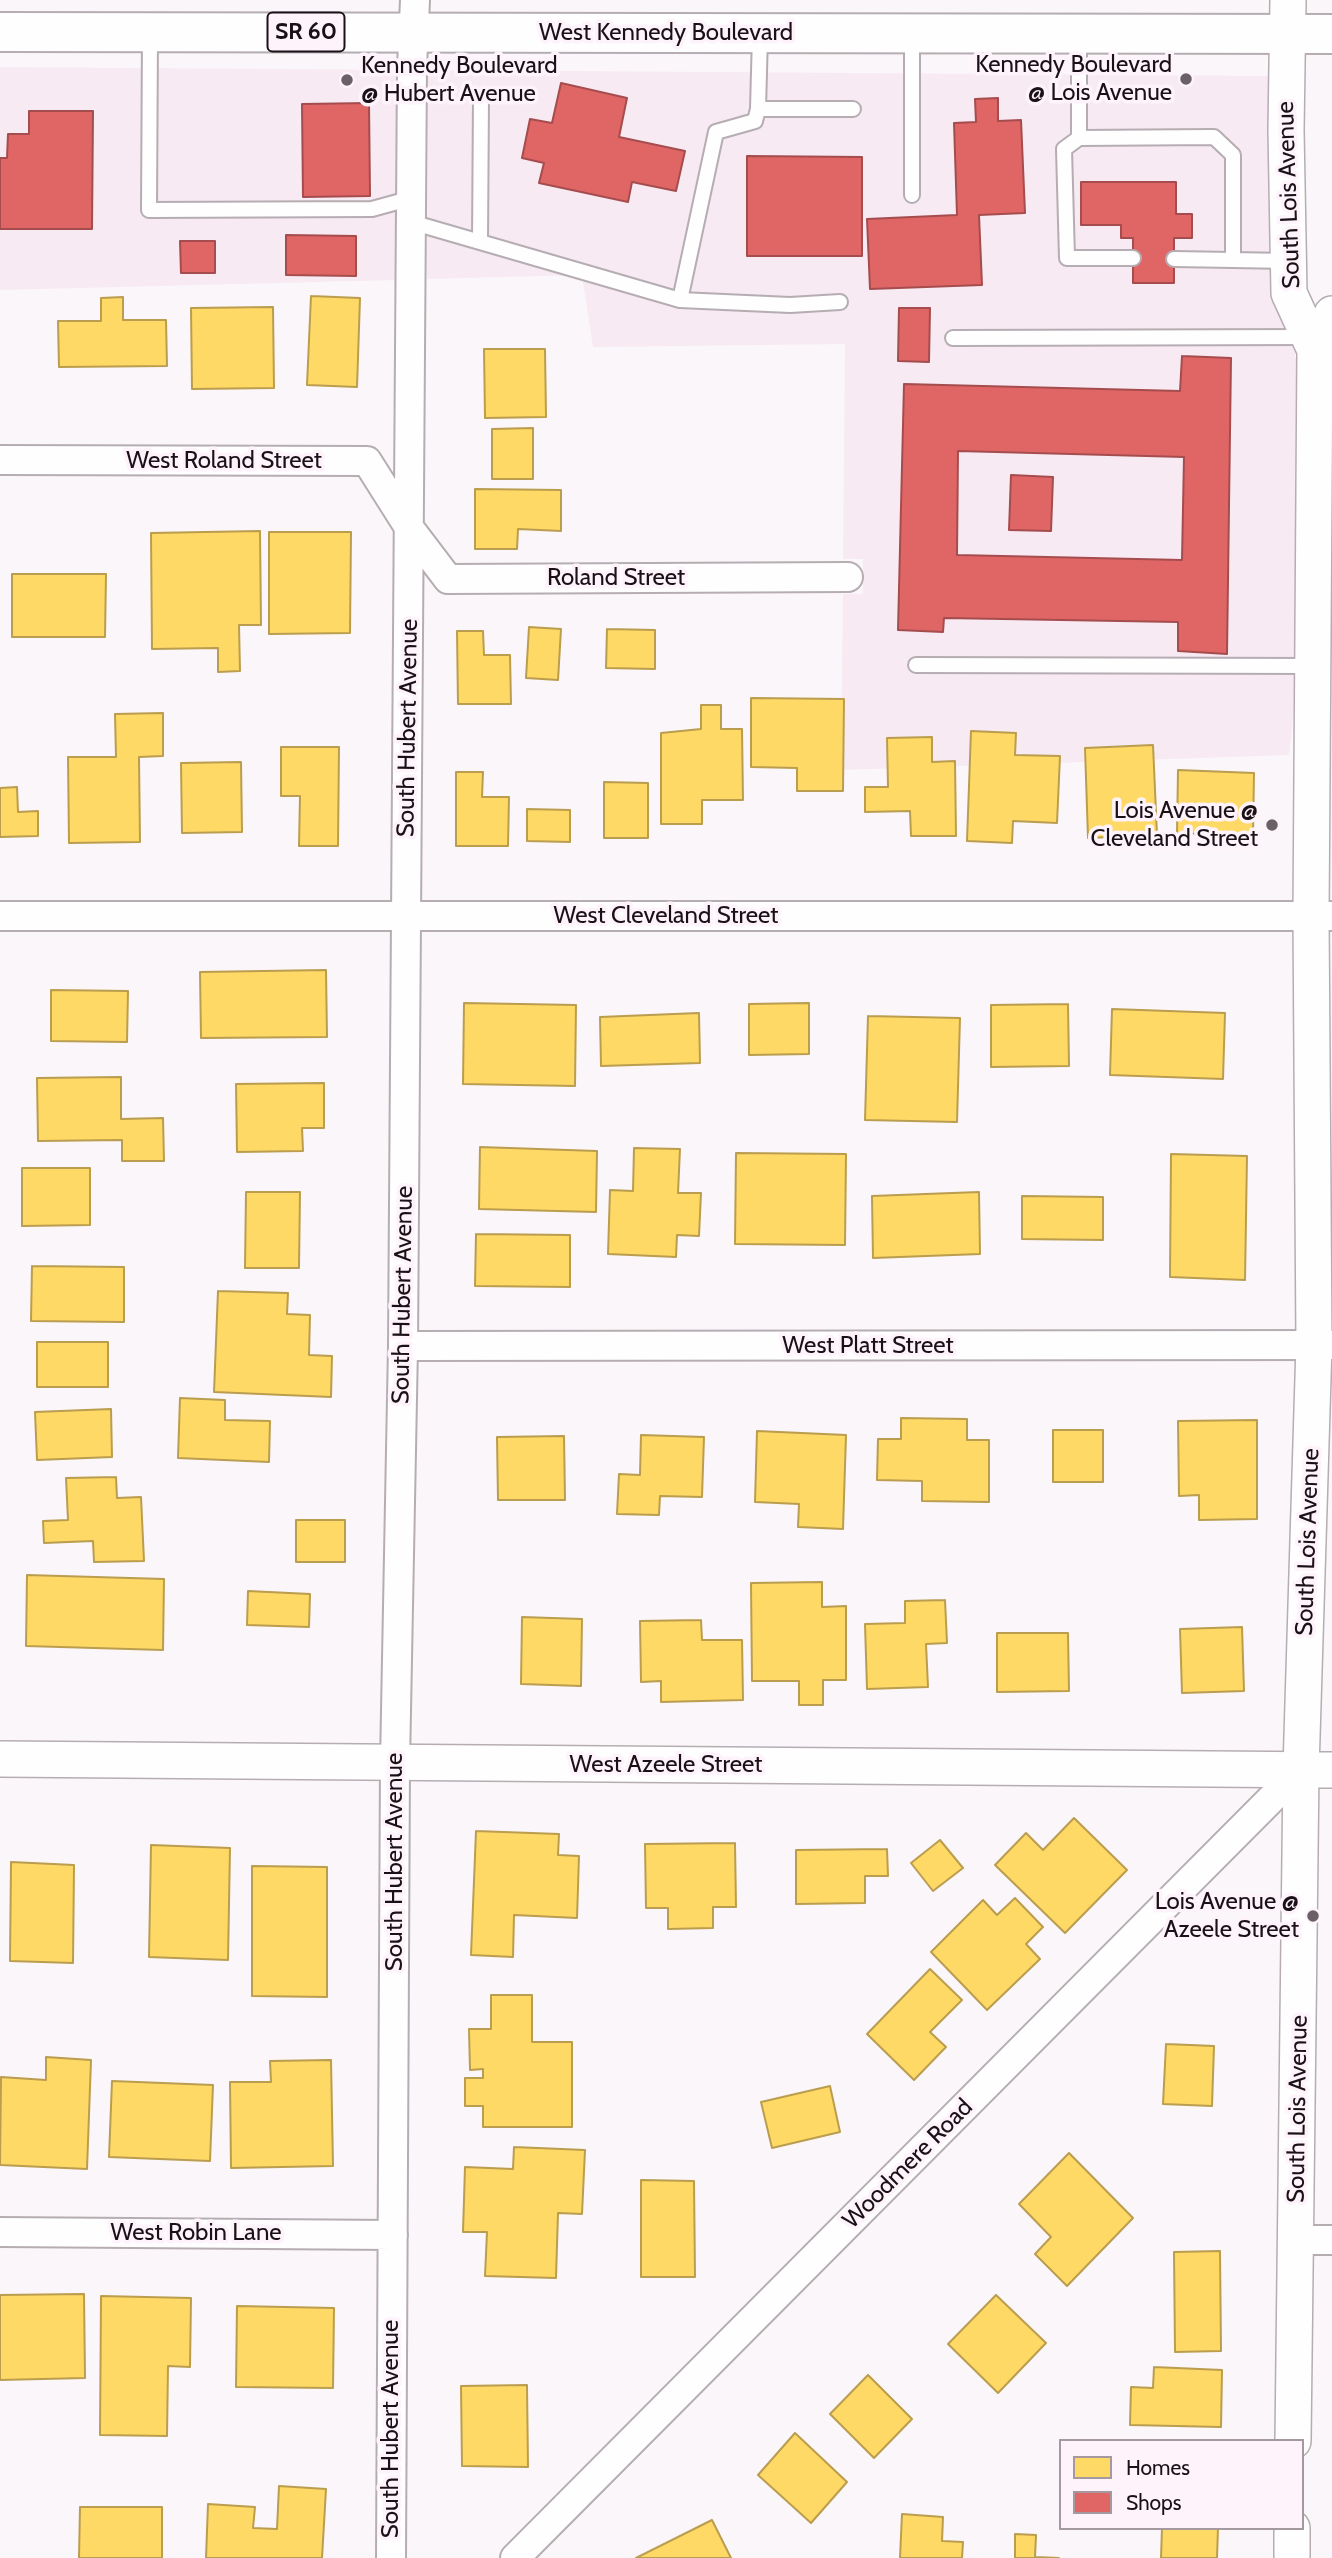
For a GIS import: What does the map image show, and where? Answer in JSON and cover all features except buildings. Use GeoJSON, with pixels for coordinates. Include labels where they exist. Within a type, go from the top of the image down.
{"type":"FeatureCollection","features":[{"type":"Feature","properties":{"kind":"main road","name":"West Kennedy Boulevard"},"geometry":{"type":"LineString","coordinates":[[0,32],[150,32],[414,16],[761,33],[1079,35],[1287,18],[1332,34]]}},
{"type":"Feature","properties":{"kind":"street","name":"South Hubert Avenue"},"geometry":{"type":"LineString","coordinates":[[391,2558],[395,1762],[403,1346],[414,16]]}},
{"type":"Feature","properties":{"kind":"street","name":"South Lois Avenue"},"geometry":{"type":"LineString","coordinates":[[1287,18],[1289,293],[1319,333],[1312,821],[1322,916],[1323,1345],[1316,1770],[1296,2240],[1293,2439]]}},
{"type":"Feature","properties":{"kind":"street","name":"West Roland Street"},"geometry":{"type":"LineString","coordinates":[[0,460],[367,461],[410,529]]}},
{"type":"Feature","properties":{"kind":"street","name":"Roland Street"},"geometry":{"type":"LineString","coordinates":[[410,529],[447,579],[848,577]]}},
{"type":"Feature","properties":{"kind":"street"},"geometry":{"type":"LineString","coordinates":[[1312,821],[1332,850]]}},
{"type":"Feature","properties":{"kind":"street","name":"West Cleveland Street"},"geometry":{"type":"LineString","coordinates":[[0,916],[1322,916]]}},
{"type":"Feature","properties":{"kind":"street","name":"West Platt Street"},"geometry":{"type":"LineString","coordinates":[[403,1346],[1323,1345]]}},
{"type":"Feature","properties":{"kind":"street","name":"West Azeele Street"},"geometry":{"type":"LineString","coordinates":[[0,1759],[1316,1770]]}},
{"type":"Feature","properties":{"kind":"street","name":"Woodmere Road"},"geometry":{"type":"LineString","coordinates":[[515,2558],[1316,1770]]}},
{"type":"Feature","properties":{"kind":"street","name":"West Robin Lane"},"geometry":{"type":"LineString","coordinates":[[0,2232],[393,2235]]}},
{"type":"Feature","properties":{"kind":"street"},"geometry":{"type":"LineString","coordinates":[[1296,2240],[1332,2240]]}},
{"type":"Feature","properties":{"kind":"street"},"geometry":{"type":"LineString","coordinates":[[1292,2530],[1292,2558]]}},
{"type":"Feature","properties":{"kind":"lane"},"geometry":{"type":"LineString","coordinates":[[150,32],[149,210],[411,210],[480,242],[680,300],[790,305],[840,302]]}},
{"type":"Feature","properties":{"kind":"lane"},"geometry":{"type":"LineString","coordinates":[[680,300],[716,131],[755,121],[758,109],[761,33]]}},
{"type":"Feature","properties":{"kind":"lane"},"geometry":{"type":"LineString","coordinates":[[912,34],[912,195]]}},
{"type":"Feature","properties":{"kind":"lane"},"geometry":{"type":"LineString","coordinates":[[1079,35],[1079,138]]}},
{"type":"Feature","properties":{"kind":"lane"},"geometry":{"type":"LineString","coordinates":[[480,242],[481,99]]}},
{"type":"Feature","properties":{"kind":"lane"},"geometry":{"type":"LineString","coordinates":[[758,109],[853,108]]}},
{"type":"Feature","properties":{"kind":"lane"},"geometry":{"type":"LineString","coordinates":[[1133,258],[1067,258],[1064,149],[1079,138],[1214,138],[1233,155],[1233,260]]}},
{"type":"Feature","properties":{"kind":"lane"},"geometry":{"type":"LineString","coordinates":[[1174,259],[1289,261]]}},
{"type":"Feature","properties":{"kind":"lane"},"geometry":{"type":"LineString","coordinates":[[953,338],[1319,333]]}},
{"type":"Feature","properties":{"kind":"lane"},"geometry":{"type":"LineString","coordinates":[[916,664],[1313,666]]}},
{"type":"Feature","properties":{"kind":"shaded area"},"geometry":{"type":"Polygon","coordinates":[[[0,67],[397,70],[396,280],[0,290],[0,67]]]}},
{"type":"Feature","properties":{"kind":"shaded area"},"geometry":{"type":"Polygon","coordinates":[[[428,70],[1271,76],[1297,349],[1294,357],[1299,360],[1297,679],[1289,755],[841,770],[843,594],[863,594],[863,559],[843,559],[845,344],[593,347],[582,275],[427,279],[428,70]]]}},
{"type":"Feature","properties":{"kind":"place","name":"Kennedy Boulevard @ Lois Avenue"},"geometry":{"type":"Point","coordinates":[1186,79]}},
{"type":"Feature","properties":{"kind":"place","name":"Kennedy Boulevard @ Hubert Avenue"},"geometry":{"type":"Point","coordinates":[347,80]}},
{"type":"Feature","properties":{"kind":"place","name":"Lois Avenue @ Cleveland Street"},"geometry":{"type":"Point","coordinates":[1272,825]}},
{"type":"Feature","properties":{"kind":"place","name":"Lois Avenue @ Azeele Street"},"geometry":{"type":"Point","coordinates":[1313,1916]}}]}
